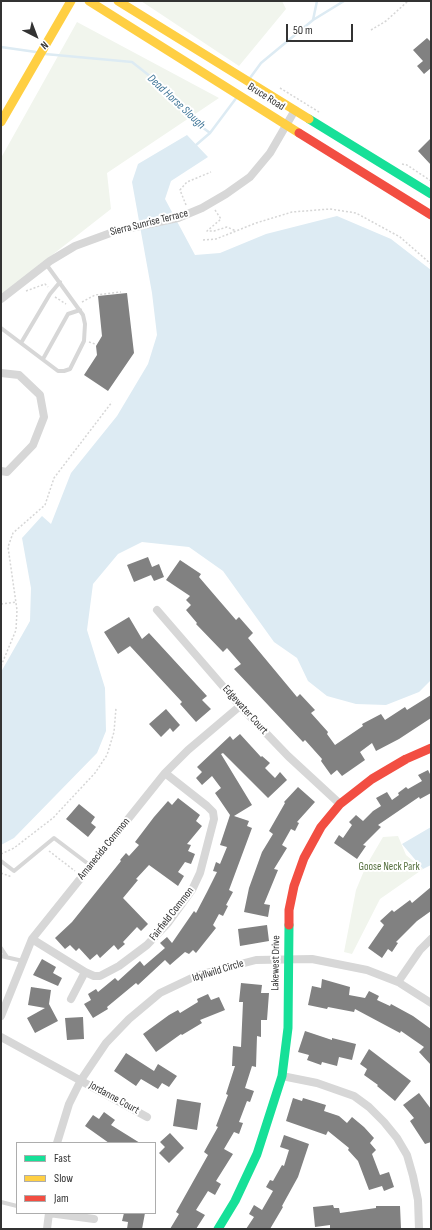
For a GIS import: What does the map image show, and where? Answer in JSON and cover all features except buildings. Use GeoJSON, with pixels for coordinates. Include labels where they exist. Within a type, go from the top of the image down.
{"type":"FeatureCollection","features":[{"type":"Feature","properties":{"kind":"main road"},"geometry":{"type":"LineString","coordinates":[[1,122],[71,1]]}},
{"type":"Feature","properties":{"kind":"main road","name":"Bruce Road"},"geometry":{"type":"LineString","coordinates":[[89,1],[93,5],[259,106],[287,125],[430,213]]}},
{"type":"Feature","properties":{"kind":"main road","name":"Bruce Road"},"geometry":{"type":"LineString","coordinates":[[118,1],[242,76],[431,194]]}},
{"type":"Feature","properties":{"kind":"main road","name":"Lakewest Drive"},"geometry":{"type":"LineString","coordinates":[[218,1229],[234,1201],[257,1154],[282,1076],[288,1028],[287,959],[289,910],[294,886],[304,858],[321,828],[340,804],[372,779],[406,759],[431,748]]}},
{"type":"Feature","properties":{"kind":"street","name":"Sierra Sunrise Terrace"},"geometry":{"type":"LineString","coordinates":[[1,299],[46,264],[82,243],[116,230],[178,218],[226,194],[250,176],[270,154],[295,110]]}},
{"type":"Feature","properties":{"kind":"street"},"geometry":{"type":"LineString","coordinates":[[1,373],[19,375],[40,395],[44,418],[33,445],[7,472],[1,471]]}},
{"type":"Feature","properties":{"kind":"street","name":"Edgewater Court"},"geometry":{"type":"LineString","coordinates":[[157,610],[240,706],[288,756],[340,804]]}},
{"type":"Feature","properties":{"kind":"street","name":"Amanecida Common"},"geometry":{"type":"LineString","coordinates":[[1,1016],[32,939],[165,773],[188,750],[240,706]]}},
{"type":"Feature","properties":{"kind":"street","name":"Fairfield Common"},"geometry":{"type":"LineString","coordinates":[[32,939],[85,972],[94,976],[108,973],[147,945],[182,905],[192,890],[200,873],[213,830],[214,819],[213,812],[207,806],[165,773]]}},
{"type":"Feature","properties":{"kind":"street"},"geometry":{"type":"LineString","coordinates":[[398,982],[420,950],[431,939]]}},
{"type":"Feature","properties":{"kind":"street","name":"Idyllwild Circle"},"geometry":{"type":"LineString","coordinates":[[57,1142],[69,1104],[81,1080],[106,1043],[129,1019],[160,993],[198,975],[256,960],[312,959],[341,963],[366,970],[398,982],[431,1003]]}},
{"type":"Feature","properties":{"kind":"street"},"geometry":{"type":"LineString","coordinates":[[71,999],[85,972]]}},
{"type":"Feature","properties":{"kind":"street"},"geometry":{"type":"LineString","coordinates":[[1,1037],[81,1080]]}},
{"type":"Feature","properties":{"kind":"street"},"geometry":{"type":"LineString","coordinates":[[282,1076],[317,1083],[354,1096],[369,1107],[384,1122],[397,1138],[406,1155],[414,1176],[418,1200],[419,1229]]}},
{"type":"Feature","properties":{"kind":"street","name":"Jordanne Court"},"geometry":{"type":"LineString","coordinates":[[81,1080],[147,1117]]}},
{"type":"Feature","properties":{"kind":"street"},"geometry":{"type":"LineString","coordinates":[[47,1229],[48,1214]]}},
{"type":"Feature","properties":{"kind":"street"},"geometry":{"type":"LineString","coordinates":[[56,1214],[94,1219]]}},
{"type":"Feature","properties":{"kind":"lane"},"geometry":{"type":"LineString","coordinates":[[1,328],[58,371],[64,372],[70,369],[81,351],[84,341],[85,324],[83,315],[46,264]]}},
{"type":"Feature","properties":{"kind":"lane"},"geometry":{"type":"LineString","coordinates":[[21,343],[50,294],[60,282]]}},
{"type":"Feature","properties":{"kind":"lane"},"geometry":{"type":"LineString","coordinates":[[42,359],[68,314],[80,310]]}},
{"type":"Feature","properties":{"kind":"lane"},"geometry":{"type":"LineString","coordinates":[[1,861],[14,871],[54,838],[91,866]]}},
{"type":"Feature","properties":{"kind":"lane"},"geometry":{"type":"LineString","coordinates":[[1,948],[7,957]]}},
{"type":"Feature","properties":{"kind":"lane"},"geometry":{"type":"LineString","coordinates":[[1,956],[23,961]]}},
{"type":"Feature","properties":{"kind":"lane"},"geometry":{"type":"LineString","coordinates":[[1,1202],[16,1206]]}},
{"type":"Feature","properties":{"kind":"path"},"geometry":{"type":"LineString","coordinates":[[371,30],[386,21],[408,1]]}},
{"type":"Feature","properties":{"kind":"path"},"geometry":{"type":"LineString","coordinates":[[190,213],[180,190],[187,182],[211,172]]}},
{"type":"Feature","properties":{"kind":"path"},"geometry":{"type":"LineString","coordinates":[[203,240],[216,239],[292,212],[330,209],[356,213],[400,237],[431,264]]}},
{"type":"Feature","properties":{"kind":"path"},"geometry":{"type":"LineString","coordinates":[[216,210],[221,218],[207,231],[214,231],[227,227],[236,231]]}},
{"type":"Feature","properties":{"kind":"path"},"geometry":{"type":"LineString","coordinates":[[75,304],[95,295],[121,292]]}},
{"type":"Feature","properties":{"kind":"path"},"geometry":{"type":"LineString","coordinates":[[1,666],[16,630],[16,602],[8,547],[13,533],[45,505],[54,478],[112,402]]}},
{"type":"Feature","properties":{"kind":"path"},"geometry":{"type":"LineString","coordinates":[[1,604],[16,602]]}},
{"type":"Feature","properties":{"kind":"path"},"geometry":{"type":"LineString","coordinates":[[1,854],[14,848],[53,818],[95,773],[107,755],[114,732],[116,708]]}},
{"type":"Feature","properties":{"kind":"path"},"geometry":{"type":"LineString","coordinates":[[46,848],[76,872]]}},
{"type":"Feature","properties":{"kind":"path"},"geometry":{"type":"LineString","coordinates":[[1,873],[10,878],[14,877]]}},
{"type":"Feature","properties":{"kind":"green space"},"geometry":{"type":"Polygon","coordinates":[[[141,1],[282,1],[286,9],[239,66],[141,1]]]}},
{"type":"Feature","properties":{"kind":"green space"},"geometry":{"type":"Polygon","coordinates":[[[77,22],[219,98],[107,173],[111,209],[1,295],[1,158],[77,22]]]}},
{"type":"Feature","properties":{"kind":"green space","name":"Goose Neck Park"},"geometry":{"type":"Polygon","coordinates":[[[398,836],[406,855],[423,869],[380,899],[352,954],[344,952],[356,890],[366,866],[383,837],[398,836]]]}},
{"type":"Feature","properties":{"kind":"shaded area"},"geometry":{"type":"Polygon","coordinates":[[[187,135],[208,157],[171,181],[165,199],[195,255],[220,253],[266,234],[337,216],[391,239],[431,270],[431,680],[419,692],[386,705],[356,704],[327,696],[308,681],[297,658],[274,642],[223,571],[189,547],[142,542],[118,554],[93,584],[87,630],[105,688],[106,731],[97,753],[14,838],[1,845],[1,672],[30,621],[31,588],[22,538],[42,516],[51,524],[71,473],[117,416],[148,364],[157,335],[152,293],[132,182],[138,164],[187,135]]]}},
{"type":"Feature","properties":{"kind":"shaded area"},"geometry":{"type":"Polygon","coordinates":[[[431,827],[431,865],[423,869],[402,844],[431,827]]]}},
{"type":"Feature","properties":{"kind":"waterway","name":"Dead Horse Slough"},"geometry":{"type":"LineString","coordinates":[[250,78],[261,63],[313,20],[317,1]]}},
{"type":"Feature","properties":{"kind":"waterway","name":"Dead Horse Slough"},"geometry":{"type":"LineString","coordinates":[[313,20],[344,1]]}},
{"type":"Feature","properties":{"kind":"waterway","name":"Dead Horse Slough"},"geometry":{"type":"LineString","coordinates":[[1,47],[36,52]]}},
{"type":"Feature","properties":{"kind":"waterway","name":"Dead Horse Slough"},"geometry":{"type":"LineString","coordinates":[[45,54],[132,62],[165,88],[190,118],[210,133]]}},
{"type":"Feature","properties":{"kind":"waterway","name":"Dead Horse Slough"},"geometry":{"type":"LineString","coordinates":[[196,145],[210,133],[237,97]]}},
{"type":"Feature","properties":{"kind":"traffic: fast"},"geometry":{"type":"LineString","coordinates":[[309,119],[431,194]]}},
{"type":"Feature","properties":{"kind":"traffic: fast"},"geometry":{"type":"LineString","coordinates":[[218,1229],[235,1201],[257,1154],[282,1076],[288,1028],[289,925]]}},
{"type":"Feature","properties":{"kind":"traffic: slow"},"geometry":{"type":"LineString","coordinates":[[1,122],[71,1]]}},
{"type":"Feature","properties":{"kind":"traffic: slow"},"geometry":{"type":"LineString","coordinates":[[89,1],[299,133]]}},
{"type":"Feature","properties":{"kind":"traffic: slow"},"geometry":{"type":"LineString","coordinates":[[118,1],[309,119]]}},
{"type":"Feature","properties":{"kind":"traffic: jam"},"geometry":{"type":"LineString","coordinates":[[299,133],[431,215]]}},
{"type":"Feature","properties":{"kind":"traffic: jam"},"geometry":{"type":"LineString","coordinates":[[289,925],[289,910],[294,886],[304,858],[321,827],[340,804],[372,779],[406,759],[431,748]]}}]}
